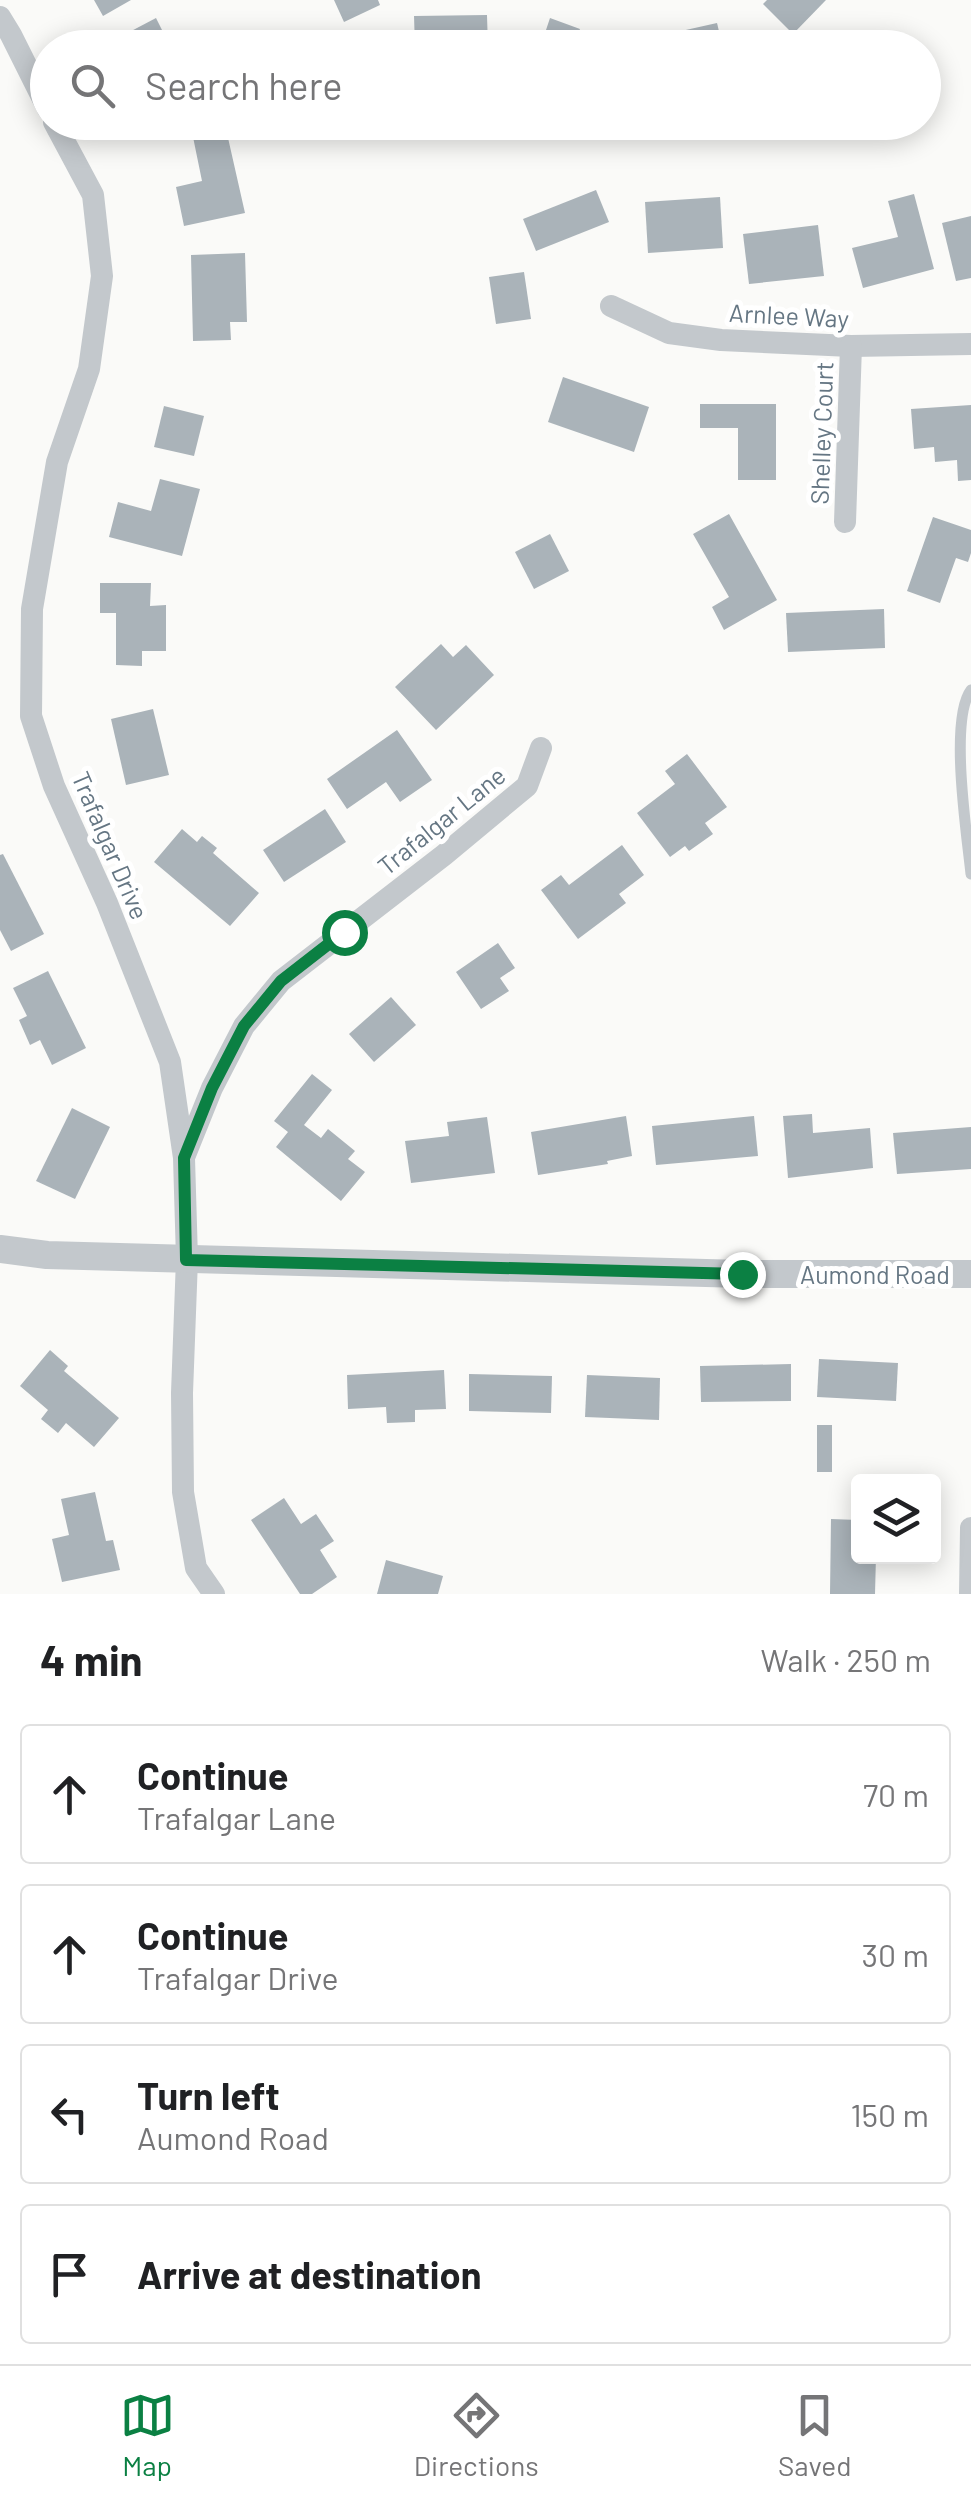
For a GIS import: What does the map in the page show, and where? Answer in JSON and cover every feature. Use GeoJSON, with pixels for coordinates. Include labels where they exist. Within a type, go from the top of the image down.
{"type":"FeatureCollection","features":[{"type":"Feature","properties":{"kind":"street"},"geometry":{"type":"LineString","coordinates":[[0,18],[30,72]]}},
{"type":"Feature","properties":{"kind":"street","name":"Trafalgar Drive"},"geometry":{"type":"LineString","coordinates":[[64,140],[93,195],[102,276],[90,368],[57,462],[32,608],[31,716],[54,786],[107,903],[170,1062],[184,1158],[184,1492],[196,1568],[214,1594]]}},
{"type":"Feature","properties":{"kind":"street","name":"Arnlee Way"},"geometry":{"type":"LineString","coordinates":[[610,306],[670,333],[721,340],[851,346],[971,344]]}},
{"type":"Feature","properties":{"kind":"street","name":"Shelley Court"},"geometry":{"type":"LineString","coordinates":[[845,522],[851,346]]}},
{"type":"Feature","properties":{"kind":"street","name":"Trafalgar Lane"},"geometry":{"type":"LineString","coordinates":[[184,1158],[212,1088],[244,1026],[281,981],[527,786],[541,748]]}},
{"type":"Feature","properties":{"kind":"street","name":"Aumond Road"},"geometry":{"type":"LineString","coordinates":[[0,1249],[47,1255],[186,1260],[742,1274],[971,1274]]}},
{"type":"Feature","properties":{"kind":"street"},"geometry":{"type":"LineString","coordinates":[[970,1594],[971,1528]]}},
{"type":"Feature","properties":{"kind":"lane"},"geometry":{"type":"LineString","coordinates":[[971,690],[964,699],[960,766],[971,874]]}},
{"type":"Feature","properties":{"kind":"building"},"geometry":{"type":"Polygon","coordinates":[[[94,0],[131,0],[103,16],[94,0]]]}},
{"type":"Feature","properties":{"kind":"building"},"geometry":{"type":"Polygon","coordinates":[[[334,0],[378,0],[380,5],[344,22],[334,0]]]}},
{"type":"Feature","properties":{"kind":"building"},"geometry":{"type":"Polygon","coordinates":[[[767,0],[826,0],[797,30],[789,30],[763,4],[767,0]]]}},
{"type":"Feature","properties":{"kind":"building"},"geometry":{"type":"Polygon","coordinates":[[[487,15],[487,30],[414,30],[414,16],[487,15]]]}},
{"type":"Feature","properties":{"kind":"building"},"geometry":{"type":"Polygon","coordinates":[[[156,18],[162,30],[133,30],[156,18]]]}},
{"type":"Feature","properties":{"kind":"building"},"geometry":{"type":"Polygon","coordinates":[[[550,18],[580,29],[580,30],[546,30],[550,18]]]}},
{"type":"Feature","properties":{"kind":"building"},"geometry":{"type":"Polygon","coordinates":[[[717,23],[719,30],[686,30],[717,23]]]}},
{"type":"Feature","properties":{"kind":"building"},"geometry":{"type":"Polygon","coordinates":[[[194,140],[228,140],[245,213],[184,226],[176,187],[202,181],[194,140]]]}},
{"type":"Feature","properties":{"kind":"building"},"geometry":{"type":"Polygon","coordinates":[[[596,190],[609,222],[536,251],[523,219],[596,190]]]}},
{"type":"Feature","properties":{"kind":"building"},"geometry":{"type":"Polygon","coordinates":[[[914,194],[934,269],[863,288],[852,248],[898,237],[888,201],[914,194]]]}},
{"type":"Feature","properties":{"kind":"building"},"geometry":{"type":"Polygon","coordinates":[[[720,197],[723,248],[648,253],[645,202],[720,197]]]}},
{"type":"Feature","properties":{"kind":"building"},"geometry":{"type":"Polygon","coordinates":[[[971,216],[971,278],[956,281],[942,223],[971,216]]]}},
{"type":"Feature","properties":{"kind":"building"},"geometry":{"type":"Polygon","coordinates":[[[818,225],[824,276],[749,284],[743,234],[818,225]]]}},
{"type":"Feature","properties":{"kind":"building"},"geometry":{"type":"Polygon","coordinates":[[[245,253],[247,322],[230,322],[231,340],[193,341],[191,255],[245,253]]]}},
{"type":"Feature","properties":{"kind":"building"},"geometry":{"type":"Polygon","coordinates":[[[524,272],[531,319],[496,324],[489,277],[524,272]]]}},
{"type":"Feature","properties":{"kind":"building"},"geometry":{"type":"Polygon","coordinates":[[[563,377],[649,407],[634,452],[548,422],[563,377]]]}},
{"type":"Feature","properties":{"kind":"building"},"geometry":{"type":"Polygon","coordinates":[[[700,404],[776,404],[776,480],[738,480],[738,428],[700,428],[700,404]]]}},
{"type":"Feature","properties":{"kind":"building"},"geometry":{"type":"Polygon","coordinates":[[[971,405],[971,480],[958,481],[957,460],[935,462],[934,447],[914,449],[911,409],[971,405]]]}},
{"type":"Feature","properties":{"kind":"building"},"geometry":{"type":"Polygon","coordinates":[[[164,406],[204,416],[194,456],[154,447],[164,406]]]}},
{"type":"Feature","properties":{"kind":"building"},"geometry":{"type":"Polygon","coordinates":[[[160,479],[200,489],[182,556],[109,537],[118,502],[151,511],[160,479]]]}},
{"type":"Feature","properties":{"kind":"building"},"geometry":{"type":"Polygon","coordinates":[[[729,514],[777,600],[724,630],[712,607],[729,597],[693,534],[729,514]]]}},
{"type":"Feature","properties":{"kind":"building"},"geometry":{"type":"Polygon","coordinates":[[[933,517],[971,530],[968,562],[956,558],[940,603],[907,591],[933,517]]]}},
{"type":"Feature","properties":{"kind":"building"},"geometry":{"type":"Polygon","coordinates":[[[550,534],[569,571],[534,589],[515,552],[550,534]]]}},
{"type":"Feature","properties":{"kind":"building"},"geometry":{"type":"Polygon","coordinates":[[[100,583],[151,583],[150,606],[166,605],[166,651],[142,651],[142,666],[116,665],[116,613],[100,613],[100,583]]]}},
{"type":"Feature","properties":{"kind":"building"},"geometry":{"type":"Polygon","coordinates":[[[884,609],[885,648],[788,652],[786,613],[884,609]]]}},
{"type":"Feature","properties":{"kind":"building"},"geometry":{"type":"Polygon","coordinates":[[[441,644],[453,657],[466,645],[494,675],[436,730],[395,687],[441,644]]]}},
{"type":"Feature","properties":{"kind":"building"},"geometry":{"type":"Polygon","coordinates":[[[153,709],[169,775],[126,785],[111,719],[153,709]]]}},
{"type":"Feature","properties":{"kind":"building"},"geometry":{"type":"Polygon","coordinates":[[[397,730],[432,780],[400,802],[386,782],[347,809],[327,779],[397,730]]]}},
{"type":"Feature","properties":{"kind":"building"},"geometry":{"type":"Polygon","coordinates":[[[687,754],[727,807],[705,823],[713,834],[689,851],[685,846],[670,857],[637,813],[675,784],[665,771],[687,754]]]}},
{"type":"Feature","properties":{"kind":"building"},"geometry":{"type":"Polygon","coordinates":[[[325,809],[346,842],[284,882],[263,850],[325,809]]]}},
{"type":"Feature","properties":{"kind":"building"},"geometry":{"type":"Polygon","coordinates":[[[182,829],[197,842],[202,836],[217,848],[213,853],[259,893],[230,926],[154,862],[182,829]]]}},
{"type":"Feature","properties":{"kind":"building"},"geometry":{"type":"Polygon","coordinates":[[[622,845],[644,875],[619,894],[626,903],[578,939],[541,890],[561,875],[569,885],[622,845]]]}},
{"type":"Feature","properties":{"kind":"building"},"geometry":{"type":"Polygon","coordinates":[[[3,854],[44,934],[11,951],[0,930],[3,854]]]}},
{"type":"Feature","properties":{"kind":"building"},"geometry":{"type":"Polygon","coordinates":[[[498,943],[515,968],[500,978],[509,991],[481,1009],[456,972],[498,943]]]}},
{"type":"Feature","properties":{"kind":"building"},"geometry":{"type":"Polygon","coordinates":[[[48,971],[86,1048],[52,1065],[40,1040],[30,1045],[19,1020],[27,1016],[13,988],[48,971]]]}},
{"type":"Feature","properties":{"kind":"building"},"geometry":{"type":"Polygon","coordinates":[[[391,997],[416,1025],[374,1062],[349,1034],[391,997]]]}},
{"type":"Feature","properties":{"kind":"building"},"geometry":{"type":"Polygon","coordinates":[[[312,1074],[332,1090],[304,1125],[321,1138],[328,1129],[355,1151],[348,1159],[365,1172],[341,1201],[276,1147],[288,1132],[274,1121],[312,1074]]]}},
{"type":"Feature","properties":{"kind":"building"},"geometry":{"type":"Polygon","coordinates":[[[72,1108],[110,1127],[75,1199],[36,1181],[72,1108]]]}},
{"type":"Feature","properties":{"kind":"building"},"geometry":{"type":"Polygon","coordinates":[[[812,1114],[813,1133],[870,1128],[873,1168],[788,1178],[783,1116],[812,1114]]]}},
{"type":"Feature","properties":{"kind":"building"},"geometry":{"type":"Polygon","coordinates":[[[626,1116],[632,1156],[607,1161],[608,1164],[538,1175],[531,1132],[626,1116]]]}},
{"type":"Feature","properties":{"kind":"building"},"geometry":{"type":"Polygon","coordinates":[[[754,1116],[758,1156],[656,1165],[652,1126],[754,1116]]]}},
{"type":"Feature","properties":{"kind":"building"},"geometry":{"type":"Polygon","coordinates":[[[487,1117],[495,1173],[411,1183],[405,1141],[449,1136],[447,1122],[487,1117]]]}},
{"type":"Feature","properties":{"kind":"building"},"geometry":{"type":"Polygon","coordinates":[[[971,1127],[971,1169],[897,1174],[893,1133],[971,1127]]]}},
{"type":"Feature","properties":{"kind":"building"},"geometry":{"type":"Polygon","coordinates":[[[50,1350],[68,1366],[64,1371],[119,1418],[94,1447],[66,1423],[58,1433],[41,1419],[48,1410],[20,1386],[50,1350]]]}},
{"type":"Feature","properties":{"kind":"building"},"geometry":{"type":"Polygon","coordinates":[[[819,1359],[898,1363],[896,1401],[817,1397],[819,1359]]]}},
{"type":"Feature","properties":{"kind":"building"},"geometry":{"type":"Polygon","coordinates":[[[791,1364],[791,1401],[701,1402],[700,1366],[791,1364]]]}},
{"type":"Feature","properties":{"kind":"building"},"geometry":{"type":"Polygon","coordinates":[[[444,1370],[446,1409],[415,1410],[415,1422],[387,1423],[386,1407],[348,1409],[347,1375],[444,1370]]]}},
{"type":"Feature","properties":{"kind":"building"},"geometry":{"type":"Polygon","coordinates":[[[469,1374],[552,1376],[551,1413],[469,1411],[469,1374]]]}},
{"type":"Feature","properties":{"kind":"building"},"geometry":{"type":"Polygon","coordinates":[[[587,1375],[660,1378],[659,1420],[585,1417],[587,1375]]]}},
{"type":"Feature","properties":{"kind":"building"},"geometry":{"type":"Polygon","coordinates":[[[817,1425],[832,1425],[832,1472],[817,1472],[817,1425]]]}},
{"type":"Feature","properties":{"kind":"building"},"geometry":{"type":"Polygon","coordinates":[[[95,1492],[106,1541],[113,1540],[120,1570],[62,1582],[52,1539],[69,1535],[61,1499],[95,1492]]]}},
{"type":"Feature","properties":{"kind":"building"},"geometry":{"type":"Polygon","coordinates":[[[284,1498],[301,1524],[316,1514],[334,1541],[320,1550],[337,1577],[312,1594],[300,1594],[251,1520],[284,1498]]]}},
{"type":"Feature","properties":{"kind":"building"},"geometry":{"type":"Polygon","coordinates":[[[831,1519],[851,1520],[851,1564],[876,1564],[875,1594],[830,1594],[831,1519]]]}},
{"type":"Feature","properties":{"kind":"building"},"geometry":{"type":"Polygon","coordinates":[[[386,1560],[443,1576],[438,1594],[377,1594],[386,1560]]]}},
{"type":"Feature","properties":{"kind":"route"},"geometry":{"type":"LineString","coordinates":[[344,932],[281,981],[244,1026],[212,1088],[184,1158],[186,1260],[742,1274]]}}]}
